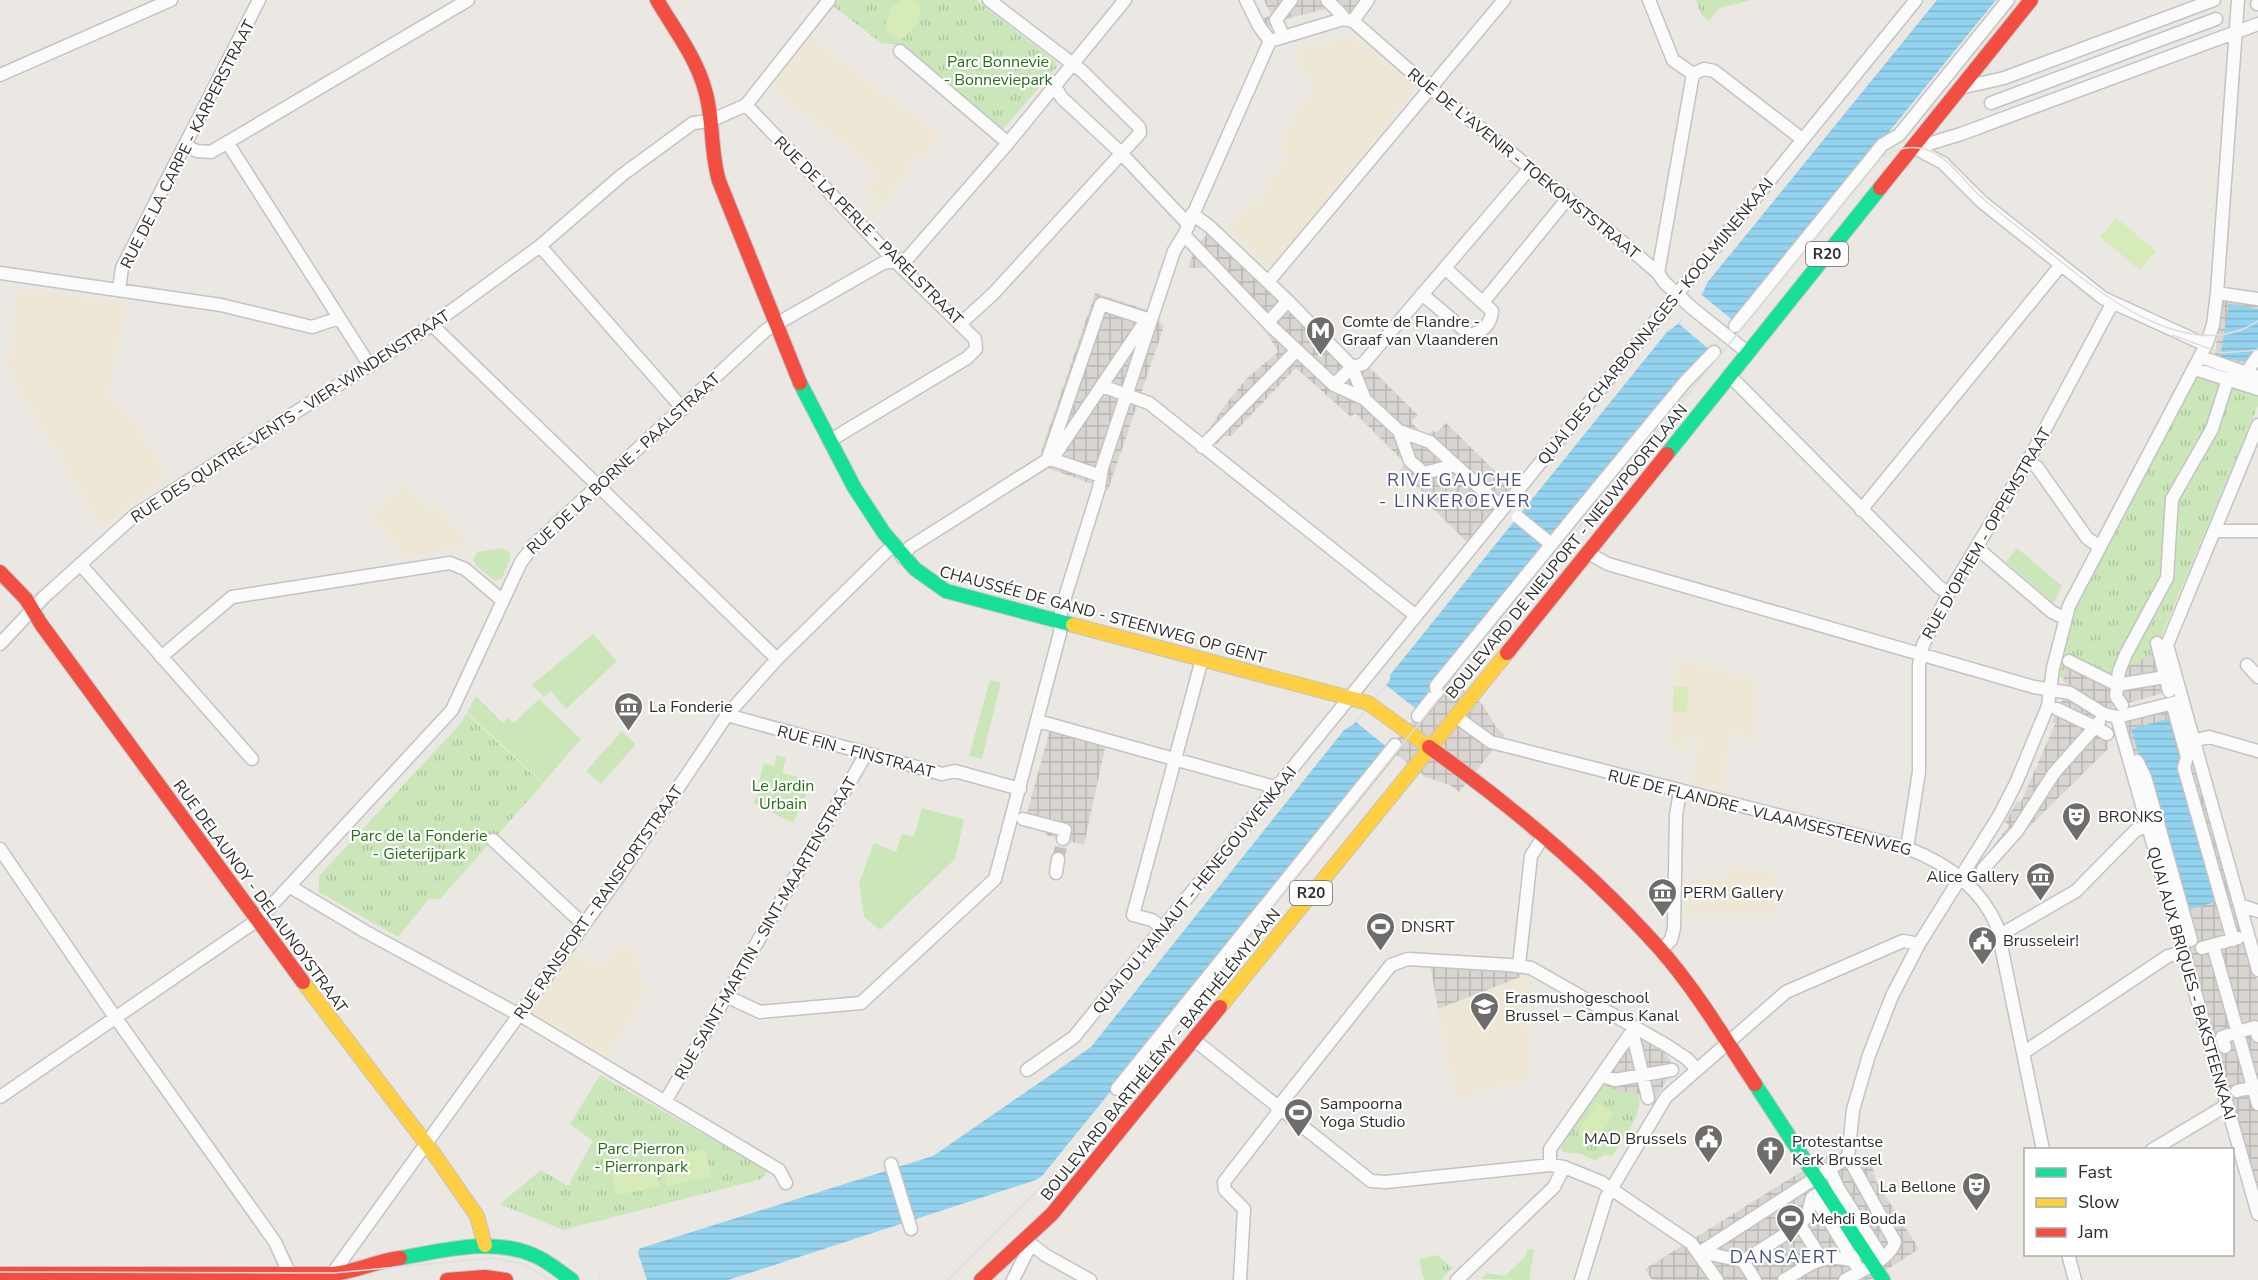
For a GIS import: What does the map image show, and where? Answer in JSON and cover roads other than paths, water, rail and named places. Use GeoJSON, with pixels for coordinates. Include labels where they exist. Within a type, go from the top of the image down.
{"type":"FeatureCollection","features":[{"type":"Feature","properties":{"kind":"street"},"geometry":{"type":"LineString","coordinates":[[0,75],[171,0]]}},
{"type":"Feature","properties":{"kind":"street","name":"RUE DE LA CARPE - KARPERSTRAAT"},"geometry":{"type":"LineString","coordinates":[[119,289],[122,268],[259,0]]}},
{"type":"Feature","properties":{"kind":"street"},"geometry":{"type":"LineString","coordinates":[[185,146],[197,151],[212,152],[468,0]]}},
{"type":"Feature","properties":{"kind":"street","name":"CHAUSSÉE DE GAND - STEENWEG OP GENT"},"geometry":{"type":"LineString","coordinates":[[657,0],[701,77],[710,104],[710,137],[716,173],[774,324],[829,441],[862,501],[902,557],[928,583],[946,591],[1370,704],[1429,747],[1599,884],[1661,950],[1728,1043],[1815,1177],[1874,1253],[1883,1280]]}},
{"type":"Feature","properties":{"kind":"street"},"geometry":{"type":"LineString","coordinates":[[746,105],[829,0]]}},
{"type":"Feature","properties":{"kind":"street"},"geometry":{"type":"LineString","coordinates":[[961,323],[993,294],[1136,139],[1139,127],[1072,64],[989,0]]}},
{"type":"Feature","properties":{"kind":"street","name":"RUE DE LA BORNE - PAALSTRAAT"},"geometry":{"type":"LineString","coordinates":[[0,1097],[259,919],[452,710],[526,554],[683,409],[699,389],[774,324],[883,263],[907,259],[1008,143],[1125,0]]}},
{"type":"Feature","properties":{"kind":"street"},"geometry":{"type":"LineString","coordinates":[[1246,0],[1259,26],[1270,41]]}},
{"type":"Feature","properties":{"kind":"street"},"geometry":{"type":"LineString","coordinates":[[1275,22],[1291,0]]}},
{"type":"Feature","properties":{"kind":"street"},"geometry":{"type":"LineString","coordinates":[[726,996],[760,1012],[861,1003],[995,879],[1038,721],[1061,622],[1061,610],[1126,393],[1174,251],[1270,41],[1343,19],[1338,11],[1368,0]]}},
{"type":"Feature","properties":{"kind":"street"},"geometry":{"type":"LineString","coordinates":[[1268,282],[1504,0]]}},
{"type":"Feature","properties":{"kind":"street"},"geometry":{"type":"LineString","coordinates":[[1649,0],[1673,60],[1693,74]]}},
{"type":"Feature","properties":{"kind":"street","name":"QUAI DES CHARBONNAGES - KOOLMIJNENKAAI"},"geometry":{"type":"LineString","coordinates":[[1350,698],[1916,0]]}},
{"type":"Feature","properties":{"kind":"street","name":"R20"},"geometry":{"type":"LineString","coordinates":[[1730,330],[1869,160],[1882,145],[1899,135],[1996,22],[2008,0]]}},
{"type":"Feature","properties":{"kind":"street","name":"R20"},"geometry":{"type":"LineString","coordinates":[[1729,375],[1915,148],[2031,0]]}},
{"type":"Feature","properties":{"kind":"street"},"geometry":{"type":"LineString","coordinates":[[1960,88],[2004,78],[2214,0]]}},
{"type":"Feature","properties":{"kind":"street"},"geometry":{"type":"LineString","coordinates":[[1845,1280],[1874,1253],[1893,1248],[1894,1238],[1848,1157],[1853,1110],[1869,1055],[1892,996],[1919,944],[2016,783],[2044,717],[2064,618],[2200,364],[2213,325],[2238,0]]}},
{"type":"Feature","properties":{"kind":"street","name":"RUE DE L'AVENIR - TOEKOMSTSTRAAT"},"geometry":{"type":"LineString","coordinates":[[1338,11],[1658,273],[1692,308],[1730,330],[1747,352]]}},
{"type":"Feature","properties":{"kind":"street"},"geometry":{"type":"LineString","coordinates":[[1991,103],[2216,19]]}},
{"type":"Feature","properties":{"kind":"street"},"geometry":{"type":"LineString","coordinates":[[1915,148],[1961,134],[2258,24]]}},
{"type":"Feature","properties":{"kind":"street"},"geometry":{"type":"LineString","coordinates":[[900,51],[1008,143]]}},
{"type":"Feature","properties":{"kind":"street"},"geometry":{"type":"LineString","coordinates":[[1693,74],[1704,69],[1714,71],[1768,116],[1783,123],[1802,139]]}},
{"type":"Feature","properties":{"kind":"street"},"geometry":{"type":"LineString","coordinates":[[1658,273],[1693,74]]}},
{"type":"Feature","properties":{"kind":"street"},"geometry":{"type":"LineString","coordinates":[[1054,85],[1062,98],[1188,224],[1269,321],[1297,350],[1365,399],[1399,431],[1430,442],[1500,506]]}},
{"type":"Feature","properties":{"kind":"street","name":"RUE DES QUATRE-VENTS - VIER-WINDENSTRAAT"},"geometry":{"type":"LineString","coordinates":[[0,644],[80,564],[135,515],[432,325],[540,246],[622,175],[693,123],[710,121],[746,105]]}},
{"type":"Feature","properties":{"kind":"street","name":"RUE DE LA PERLE - PARELSTRAAT"},"geometry":{"type":"LineString","coordinates":[[746,105],[895,261],[975,339],[976,349],[967,358],[829,441]]}},
{"type":"Feature","properties":{"kind":"street"},"geometry":{"type":"LineString","coordinates":[[227,142],[370,366]]}},
{"type":"Feature","properties":{"kind":"street"},"geometry":{"type":"LineString","coordinates":[[1915,148],[1943,163],[1982,202],[2112,304],[2206,345]]}},
{"type":"Feature","properties":{"kind":"street"},"geometry":{"type":"LineString","coordinates":[[1338,381],[1352,367],[1363,364],[1530,168]]}},
{"type":"Feature","properties":{"kind":"street"},"geometry":{"type":"LineString","coordinates":[[1484,301],[1568,198]]}},
{"type":"Feature","properties":{"kind":"street"},"geometry":{"type":"LineString","coordinates":[[1188,224],[1209,226],[1288,301],[1352,367],[1365,399]]}},
{"type":"Feature","properties":{"kind":"street"},"geometry":{"type":"LineString","coordinates":[[540,246],[683,409]]}},
{"type":"Feature","properties":{"kind":"street"},"geometry":{"type":"LineString","coordinates":[[1862,510],[2061,265]]}},
{"type":"Feature","properties":{"kind":"street"},"geometry":{"type":"LineString","coordinates":[[1422,294],[1470,335],[1480,333],[1492,319],[1492,311],[1484,301],[1445,268]]}},
{"type":"Feature","properties":{"kind":"street"},"geometry":{"type":"LineString","coordinates":[[0,273],[221,304],[312,327],[339,318]]}},
{"type":"Feature","properties":{"kind":"street"},"geometry":{"type":"LineString","coordinates":[[2217,293],[2258,299]]}},
{"type":"Feature","properties":{"kind":"street"},"geometry":{"type":"LineString","coordinates":[[1269,321],[1288,301]]}},
{"type":"Feature","properties":{"kind":"street"},"geometry":{"type":"LineString","coordinates":[[1048,458],[1101,304],[1150,320]]}},
{"type":"Feature","properties":{"kind":"street","name":"RUE D'OPHEM - OPPEMSTRAAT"},"geometry":{"type":"LineString","coordinates":[[1907,848],[1919,772],[1923,645],[1949,593],[2028,461],[2112,304]]}},
{"type":"Feature","properties":{"kind":"street"},"geometry":{"type":"LineString","coordinates":[[902,557],[910,547],[1055,455],[1142,326],[1150,320]]}},
{"type":"Feature","properties":{"kind":"street"},"geometry":{"type":"LineString","coordinates":[[432,325],[777,659]]}},
{"type":"Feature","properties":{"kind":"street"},"geometry":{"type":"LineString","coordinates":[[1202,447],[1297,350]]}},
{"type":"Feature","properties":{"kind":"street","name":"BOULEVARD DE NIEUPORT - NIEUWPOORTLAAN"},"geometry":{"type":"LineString","coordinates":[[1418,716],[1437,692],[1436,686],[1551,544],[1685,382],[1698,372],[1714,352]]}},
{"type":"Feature","properties":{"kind":"street"},"geometry":{"type":"LineString","coordinates":[[2108,707],[2118,695],[2126,654],[2167,578],[2172,499],[2243,377],[2258,356]]}},
{"type":"Feature","properties":{"kind":"street"},"geometry":{"type":"LineString","coordinates":[[2200,364],[2243,377],[2258,389]]}},
{"type":"Feature","properties":{"kind":"street"},"geometry":{"type":"LineString","coordinates":[[2200,364],[2243,377]]}},
{"type":"Feature","properties":{"kind":"street"},"geometry":{"type":"LineString","coordinates":[[1729,375],[1939,587],[1949,593]]}},
{"type":"Feature","properties":{"kind":"street","name":"BOULEVARD DE NIEUPORT - NIEUWPOORTLAAN"},"geometry":{"type":"LineString","coordinates":[[1429,747],[1588,553],[1729,375]]}},
{"type":"Feature","properties":{"kind":"street"},"geometry":{"type":"LineString","coordinates":[[1102,386],[1149,403],[1416,616]]}},
{"type":"Feature","properties":{"kind":"street"},"geometry":{"type":"LineString","coordinates":[[2258,425],[2168,641],[2176,705],[2187,757],[2184,768],[2238,1032],[2256,1086],[2258,1104]]}},
{"type":"Feature","properties":{"kind":"street"},"geometry":{"type":"LineString","coordinates":[[1399,431],[1410,461],[1424,473],[1434,467],[1455,465]]}},
{"type":"Feature","properties":{"kind":"street"},"geometry":{"type":"LineString","coordinates":[[1048,458],[1101,476]]}},
{"type":"Feature","properties":{"kind":"street"},"geometry":{"type":"LineString","coordinates":[[2028,461],[2037,467],[2087,538],[2100,547]]}},
{"type":"Feature","properties":{"kind":"street"},"geometry":{"type":"LineString","coordinates":[[1518,517],[1551,544]]}},
{"type":"Feature","properties":{"kind":"street"},"geometry":{"type":"LineString","coordinates":[[2214,531],[2258,531]]}},
{"type":"Feature","properties":{"kind":"street","name":"RUE RANSFORT - RANSFORTSTRAAT"},"geometry":{"type":"LineString","coordinates":[[330,1277],[656,823],[727,715],[777,659],[893,545]]}},
{"type":"Feature","properties":{"kind":"street"},"geometry":{"type":"LineString","coordinates":[[1977,548],[2052,612],[2064,618]]}},
{"type":"Feature","properties":{"kind":"street"},"geometry":{"type":"LineString","coordinates":[[1588,553],[1608,564],[2076,696],[2125,725],[2140,770],[2145,777],[2186,944]]}},
{"type":"Feature","properties":{"kind":"street"},"geometry":{"type":"LineString","coordinates":[[161,657],[232,597],[244,595],[450,563],[465,569],[503,601]]}},
{"type":"Feature","properties":{"kind":"street"},"geometry":{"type":"LineString","coordinates":[[80,564],[252,759]]}},
{"type":"Feature","properties":{"kind":"street","name":"RUE DELAUNOY - DELAUNOYSTRAAT"},"geometry":{"type":"LineString","coordinates":[[0,572],[34,610],[425,1143],[477,1216],[485,1245]]}},
{"type":"Feature","properties":{"kind":"street"},"geometry":{"type":"LineString","coordinates":[[2157,643],[2168,677],[2169,691]]}},
{"type":"Feature","properties":{"kind":"street"},"geometry":{"type":"LineString","coordinates":[[1162,928],[1152,920],[1133,915],[1202,659]]}},
{"type":"Feature","properties":{"kind":"street"},"geometry":{"type":"LineString","coordinates":[[2069,661],[2118,695]]}},
{"type":"Feature","properties":{"kind":"street"},"geometry":{"type":"LineString","coordinates":[[2247,665],[2258,677]]}},
{"type":"Feature","properties":{"kind":"street"},"geometry":{"type":"LineString","coordinates":[[2118,695],[2168,677]]}},
{"type":"Feature","properties":{"kind":"street","name":"QUAI DU HAINAUT - HENEGOUWENKAAI"},"geometry":{"type":"LineString","coordinates":[[1027,1070],[1074,1037],[1350,698]]}},
{"type":"Feature","properties":{"kind":"street"},"geometry":{"type":"LineString","coordinates":[[2125,725],[2176,705]]}},
{"type":"Feature","properties":{"kind":"street"},"geometry":{"type":"LineString","coordinates":[[2176,705],[2193,741],[2258,970]]}},
{"type":"Feature","properties":{"kind":"street"},"geometry":{"type":"LineString","coordinates":[[2056,710],[2098,723],[2107,734]]}},
{"type":"Feature","properties":{"kind":"street","name":"RUE FIN - FINSTRAAT"},"geometry":{"type":"LineString","coordinates":[[727,715],[942,774],[955,771],[1020,789]]}},
{"type":"Feature","properties":{"kind":"street","name":"RUE DE FLANDRE - VLAAMSESTEENWEG"},"geometry":{"type":"LineString","coordinates":[[1455,716],[1491,742],[1907,848],[1948,866],[1987,907],[2000,935],[2043,1148]]}},
{"type":"Feature","properties":{"kind":"street"},"geometry":{"type":"LineString","coordinates":[[1038,721],[1278,788]]}},
{"type":"Feature","properties":{"kind":"street"},"geometry":{"type":"LineString","coordinates":[[1980,870],[2017,831],[2054,773],[2098,723]]}},
{"type":"Feature","properties":{"kind":"street","name":"QUAI AUX BRIQUES - BAKSTEENKAAI"},"geometry":{"type":"LineString","coordinates":[[2125,725],[2148,826],[2232,1094],[2258,1214]]}},
{"type":"Feature","properties":{"kind":"street"},"geometry":{"type":"LineString","coordinates":[[2193,741],[2209,737],[2258,751]]}},
{"type":"Feature","properties":{"kind":"street","name":"BOULEVARD BARTHÉLÉMY - BARTHÉLÉMYLAAN"},"geometry":{"type":"LineString","coordinates":[[1117,1089],[1395,745]]}},
{"type":"Feature","properties":{"kind":"street","name":"BOULEVARD BARTHÉLÉMY - BARTHÉLÉMYLAAN"},"geometry":{"type":"LineString","coordinates":[[1013,1280],[1028,1241],[1429,747]]}},
{"type":"Feature","properties":{"kind":"street","name":"RUE SAINT-MARTIN - SINT-MAARTENSTRAAT"},"geometry":{"type":"LineString","coordinates":[[665,1102],[866,754]]}},
{"type":"Feature","properties":{"kind":"street"},"geometry":{"type":"LineString","coordinates":[[1661,950],[1671,940],[1674,928],[1676,815],[1680,792]]}},
{"type":"Feature","properties":{"kind":"street"},"geometry":{"type":"LineString","coordinates":[[1023,819],[1065,830],[1063,839]]}},
{"type":"Feature","properties":{"kind":"street"},"geometry":{"type":"LineString","coordinates":[[2000,935],[2076,891],[2136,830],[2148,826]]}},
{"type":"Feature","properties":{"kind":"street"},"geometry":{"type":"LineString","coordinates":[[1519,965],[1531,856],[1543,837]]}},
{"type":"Feature","properties":{"kind":"street"},"geometry":{"type":"LineString","coordinates":[[493,840],[584,924]]}},
{"type":"Feature","properties":{"kind":"street"},"geometry":{"type":"LineString","coordinates":[[0,849],[116,1018],[275,1242],[292,1277]]}},
{"type":"Feature","properties":{"kind":"street"},"geometry":{"type":"LineString","coordinates":[[1056,873],[1058,859]]}},
{"type":"Feature","properties":{"kind":"street"},"geometry":{"type":"LineString","coordinates":[[288,886],[665,1102],[778,1170],[786,1183]]}},
{"type":"Feature","properties":{"kind":"street"},"geometry":{"type":"LineString","coordinates":[[2240,905],[2258,911]]}},
{"type":"Feature","properties":{"kind":"street"},"geometry":{"type":"LineString","coordinates":[[1581,1280],[1606,1198],[1666,1097],[1786,992],[1903,940],[1919,944]]}},
{"type":"Feature","properties":{"kind":"street"},"geometry":{"type":"LineString","coordinates":[[2023,1053],[2186,944],[2221,945]]}},
{"type":"Feature","properties":{"kind":"street"},"geometry":{"type":"LineString","coordinates":[[1240,1280],[1244,1209],[1225,1190],[1224,1182],[1276,1114],[1279,1106],[1391,965],[1408,959],[1519,965],[1531,968],[1634,1033],[1686,1058],[1697,1069]]}},
{"type":"Feature","properties":{"kind":"street"},"geometry":{"type":"LineString","coordinates":[[2225,1047],[2222,1037],[2255,1027],[2258,1036]]}},
{"type":"Feature","properties":{"kind":"street"},"geometry":{"type":"LineString","coordinates":[[1634,1033],[1648,1098]]}},
{"type":"Feature","properties":{"kind":"street"},"geometry":{"type":"LineString","coordinates":[[1550,1165],[1550,1149],[1634,1033]]}},
{"type":"Feature","properties":{"kind":"street"},"geometry":{"type":"LineString","coordinates":[[1193,1039],[1371,1181],[1550,1165],[1564,1167],[1601,1182],[1705,1253],[1743,1261],[1800,1225],[1807,1216],[1812,1195],[1854,1260],[1834,1256],[1821,1258],[1784,1280]]}},
{"type":"Feature","properties":{"kind":"street"},"geometry":{"type":"LineString","coordinates":[[1606,1077],[1615,1080],[1672,1070]]}},
{"type":"Feature","properties":{"kind":"street"},"geometry":{"type":"LineString","coordinates":[[2153,1148],[2232,1094],[2256,1086]]}},
{"type":"Feature","properties":{"kind":"street"},"geometry":{"type":"LineString","coordinates":[[1705,1253],[1848,1157]]}},
{"type":"Feature","properties":{"kind":"street"},"geometry":{"type":"LineString","coordinates":[[892,1166],[910,1226]]}},
{"type":"Feature","properties":{"kind":"street"},"geometry":{"type":"LineString","coordinates":[[1458,1280],[1554,1187],[1564,1167]]}},
{"type":"Feature","properties":{"kind":"street"},"geometry":{"type":"LineString","coordinates":[[1830,1170],[1833,1185],[1874,1253]]}},
{"type":"Feature","properties":{"kind":"street"},"geometry":{"type":"LineString","coordinates":[[1800,1225],[1821,1258]]}},
{"type":"Feature","properties":{"kind":"street"},"geometry":{"type":"LineString","coordinates":[[1028,1241],[1045,1255],[1090,1280]]}},
{"type":"Feature","properties":{"kind":"street","name":"R20"},"geometry":{"type":"LineString","coordinates":[[981,1280],[1028,1241]]}},
{"type":"Feature","properties":{"kind":"street"},"geometry":{"type":"LineString","coordinates":[[0,1274],[330,1277],[354,1272],[378,1261],[485,1245],[511,1248],[534,1255],[572,1280]]}},
{"type":"Feature","properties":{"kind":"street"},"geometry":{"type":"LineString","coordinates":[[1705,1253],[1717,1280]]}},
{"type":"Feature","properties":{"kind":"street"},"geometry":{"type":"LineString","coordinates":[[2068,1256],[2075,1280]]}},
{"type":"Feature","properties":{"kind":"street"},"geometry":{"type":"LineString","coordinates":[[1743,1261],[1755,1280]]}},
{"type":"Feature","properties":{"kind":"street"},"geometry":{"type":"LineString","coordinates":[[447,1280],[484,1277],[506,1280]]}},
{"type":"Feature","properties":{"kind":"water"},"geometry":{"type":"Polygon","coordinates":[[[1937,0],[1996,0],[1042,1176],[1036,1180],[728,1280],[600,1280],[598,1273],[641,1248],[933,1156],[1091,1047],[1344,730],[1354,724],[1390,680],[1390,675],[1667,332],[1691,311],[1707,283],[1937,0]]]}},
{"type":"Feature","properties":{"kind":"water"},"geometry":{"type":"Polygon","coordinates":[[[2229,304],[2258,309],[2258,347],[2248,362],[2220,358],[2229,304]]]}},
{"type":"Feature","properties":{"kind":"water"},"geometry":{"type":"Polygon","coordinates":[[[2171,718],[2183,760],[2178,762],[2218,901],[2187,910],[2131,729],[2171,718]]]}},
{"type":"Feature","properties":{"kind":"tunnel"},"geometry":{"type":"LineString","coordinates":[[1058,859],[1063,839]]}},
{"type":"Feature","properties":{"kind":"tram line"},"geometry":{"type":"LineString","coordinates":[[948,1280],[1074,1154],[1446,690],[1882,157],[1893,151],[1911,147],[1924,149],[1937,155],[1950,164],[1971,188],[1992,206],[2084,280],[2140,316],[2170,329],[2200,335],[2230,333],[2258,321]]}},
{"type":"Feature","properties":{"kind":"tram line"},"geometry":{"type":"LineString","coordinates":[[2172,335],[2221,353],[2258,350]]}},
{"type":"Feature","properties":{"kind":"tram line"},"geometry":{"type":"LineString","coordinates":[[0,1272],[334,1273],[492,1258],[523,1264],[550,1280]]}},
{"type":"Feature","properties":{"kind":"place","name":"Comte de Flandre - Graaf van Vlaanderen"},"geometry":{"type":"Point","coordinates":[1321,356]}},
{"type":"Feature","properties":{"kind":"place","name":"La Fonderie"},"geometry":{"type":"Point","coordinates":[628,732]}},
{"type":"Feature","properties":{"kind":"place","name":"BRONKS"},"geometry":{"type":"Point","coordinates":[2077,842]}},
{"type":"Feature","properties":{"kind":"place","name":"Alice Gallery"},"geometry":{"type":"Point","coordinates":[2040,902]}},
{"type":"Feature","properties":{"kind":"place","name":"PERM Gallery"},"geometry":{"type":"Point","coordinates":[1662,918]}},
{"type":"Feature","properties":{"kind":"place","name":"DNSRT"},"geometry":{"type":"Point","coordinates":[1380,952]}},
{"type":"Feature","properties":{"kind":"place","name":"Brusseleir!"},"geometry":{"type":"Point","coordinates":[1982,966]}},
{"type":"Feature","properties":{"kind":"place","name":"Erasmushogeschool Brussel – Campus Kanal"},"geometry":{"type":"Point","coordinates":[1484,1032]}},
{"type":"Feature","properties":{"kind":"place","name":"Sampoorna Yoga Studio"},"geometry":{"type":"Point","coordinates":[1299,1138]}},
{"type":"Feature","properties":{"kind":"place","name":"MAD Brussels"},"geometry":{"type":"Point","coordinates":[1708,1164]}},
{"type":"Feature","properties":{"kind":"place","name":"Protestantse Kerk Brussel"},"geometry":{"type":"Point","coordinates":[1771,1176]}},
{"type":"Feature","properties":{"kind":"place","name":"La Bellone"},"geometry":{"type":"Point","coordinates":[1977,1212]}},
{"type":"Feature","properties":{"kind":"place","name":"Mehdi Bouda"},"geometry":{"type":"Point","coordinates":[1790,1244]}},
{"type":"Feature","properties":{"kind":"district","name":"RIVE GAUCHE - LINKEROEVER"},"geometry":{"type":"Point","coordinates":[1455,490]}},
{"type":"Feature","properties":{"kind":"district","name":"DANSAERT"},"geometry":{"type":"Point","coordinates":[1784,1257]}},
{"type":"Feature","properties":{"kind":"park label","name":"Parc Bonnevie - Bonneviepark"},"geometry":{"type":"Point","coordinates":[998,70]}},
{"type":"Feature","properties":{"kind":"park label","name":"Le Jardin Urbain"},"geometry":{"type":"Point","coordinates":[783,794]}},
{"type":"Feature","properties":{"kind":"park label","name":"Parc de la Fonderie - Gieterijpark"},"geometry":{"type":"Point","coordinates":[419,844]}},
{"type":"Feature","properties":{"kind":"park label","name":"Parc Pierron - Pierronpark"},"geometry":{"type":"Point","coordinates":[641,1157]}}]}
